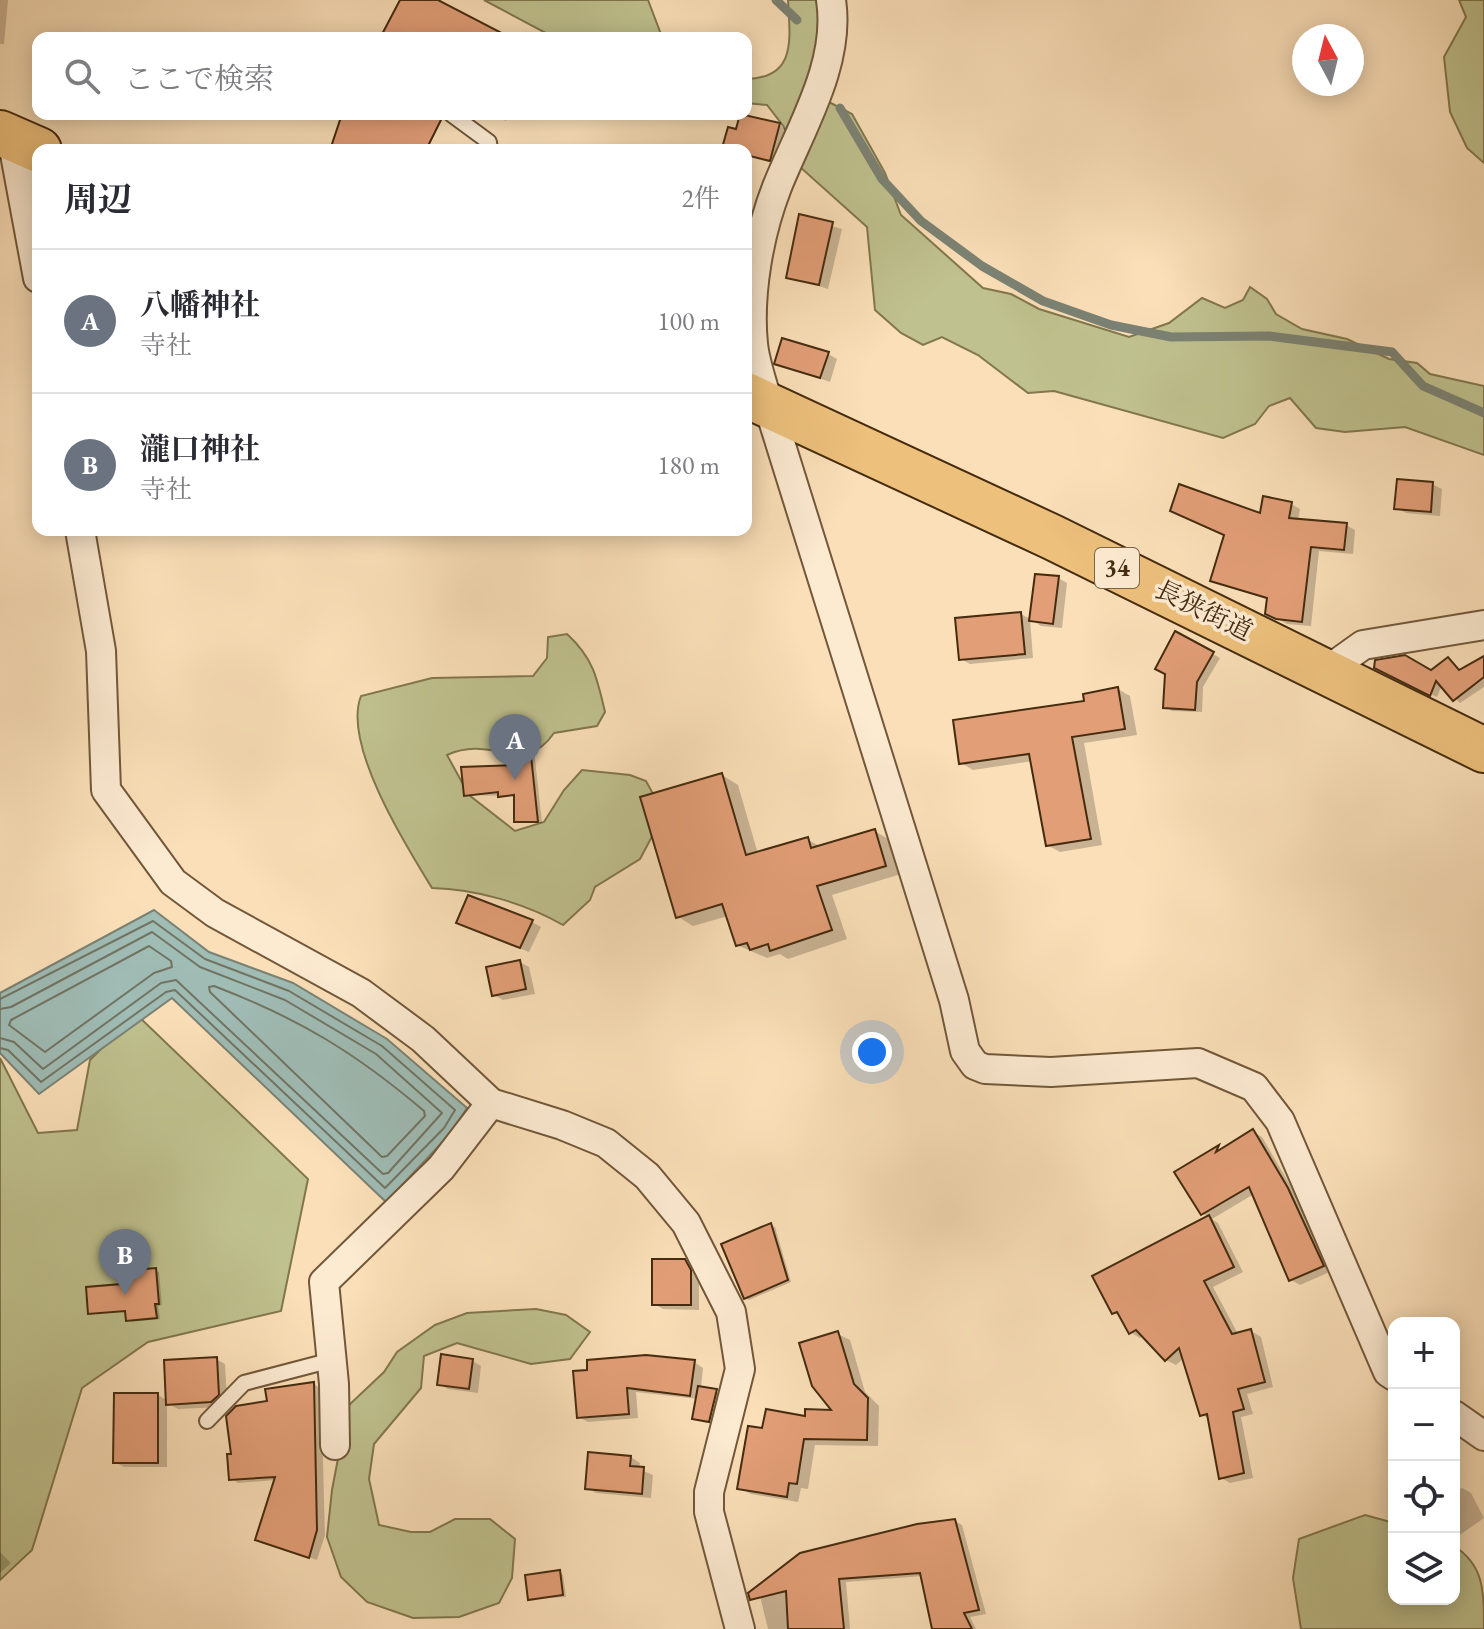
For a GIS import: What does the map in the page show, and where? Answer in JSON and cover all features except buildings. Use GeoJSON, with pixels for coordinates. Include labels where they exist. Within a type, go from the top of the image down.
{"type":"FeatureCollection","features":[{"type":"Feature","properties":{"kind":"main road","name":"長狭街道"},"geometry":{"type":"LineString","coordinates":[[757,399],[1328,670],[1484,750]]}},
{"type":"Feature","properties":{"kind":"street"},"geometry":{"type":"LineString","coordinates":[[831,0],[834,19],[820,85],[776,190],[755,271],[753,344],[757,399],[954,1000],[965,1051],[975,1065],[998,1070],[1051,1072],[1198,1063],[1254,1087],[1280,1121],[1388,1372]]}},
{"type":"Feature","properties":{"kind":"street"},"geometry":{"type":"LineString","coordinates":[[17,140],[32,239]]}},
{"type":"Feature","properties":{"kind":"street"},"geometry":{"type":"LineString","coordinates":[[81,536],[101,651],[106,790],[173,882],[215,913],[361,993],[423,1039],[491,1103],[606,1143],[647,1176],[686,1223],[731,1312],[740,1369],[709,1492],[709,1512],[740,1629]]}},
{"type":"Feature","properties":{"kind":"street"},"geometry":{"type":"LineString","coordinates":[[1328,670],[1363,645],[1484,625]]}},
{"type":"Feature","properties":{"kind":"street"},"geometry":{"type":"LineString","coordinates":[[335,1445],[332,1360],[324,1282],[441,1168],[491,1103]]}},
{"type":"Feature","properties":{"kind":"street"},"geometry":{"type":"LineString","coordinates":[[1460,1419],[1484,1436]]}},
{"type":"Feature","properties":{"kind":"lane"},"geometry":{"type":"LineString","coordinates":[[459,120],[489,144]]}},
{"type":"Feature","properties":{"kind":"lane"},"geometry":{"type":"LineString","coordinates":[[207,1421],[244,1383],[332,1360]]}},
{"type":"Feature","properties":{"kind":"green space"},"geometry":{"type":"Polygon","coordinates":[[[484,0],[648,0],[660,32],[544,32],[484,0]]]}},
{"type":"Feature","properties":{"kind":"green space"},"geometry":{"type":"Polygon","coordinates":[[[788,0],[821,0],[827,101],[852,114],[885,173],[901,215],[983,288],[1011,294],[1039,309],[1129,337],[1169,323],[1202,298],[1225,308],[1243,300],[1250,287],[1267,299],[1276,314],[1302,329],[1347,339],[1389,359],[1417,363],[1430,374],[1484,386],[1484,455],[1405,427],[1345,432],[1316,428],[1290,398],[1269,406],[1255,424],[1223,438],[1054,391],[1028,393],[978,355],[942,337],[923,345],[901,333],[875,310],[867,227],[800,167],[784,127],[767,105],[752,104],[752,78],[774,72],[782,64],[787,54],[788,0]]]}},
{"type":"Feature","properties":{"kind":"green space"},"geometry":{"type":"Polygon","coordinates":[[[1459,0],[1484,0],[1484,163],[1467,148],[1450,112],[1444,57],[1466,17],[1459,0]]]}},
{"type":"Feature","properties":{"kind":"green space"},"geometry":{"type":"Polygon","coordinates":[[[567,634],[583,651],[596,678],[605,712],[597,726],[554,733],[543,746],[531,752],[519,754],[479,749],[447,755],[469,795],[515,831],[544,822],[564,790],[582,770],[630,775],[646,781],[664,814],[640,859],[595,887],[590,900],[563,925],[533,910],[499,899],[432,888],[393,821],[368,767],[360,740],[358,716],[361,696],[432,678],[533,676],[547,658],[548,637],[567,634]]]}},
{"type":"Feature","properties":{"kind":"green space"},"geometry":{"type":"Polygon","coordinates":[[[136,1014],[308,1179],[281,1311],[148,1342],[82,1388],[32,1550],[0,1580],[0,1058],[38,1133],[77,1130],[90,1060],[136,1014]]]}},
{"type":"Feature","properties":{"kind":"green space"},"geometry":{"type":"Polygon","coordinates":[[[536,1309],[566,1315],[590,1332],[570,1359],[531,1364],[457,1343],[424,1356],[421,1388],[374,1444],[369,1479],[379,1525],[411,1532],[430,1532],[455,1519],[490,1519],[515,1539],[512,1578],[499,1603],[459,1617],[413,1618],[367,1602],[341,1577],[327,1537],[332,1490],[348,1406],[384,1372],[397,1352],[435,1325],[467,1313],[536,1309]]]}},
{"type":"Feature","properties":{"kind":"green space"},"geometry":{"type":"Polygon","coordinates":[[[1365,1515],[1388,1521],[1388,1605],[1460,1605],[1460,1550],[1471,1562],[1480,1580],[1484,1629],[1301,1629],[1293,1578],[1299,1539],[1365,1515]]]}},
{"type":"Feature","properties":{"kind":"water"},"geometry":{"type":"Polygon","coordinates":[[[154,910],[209,952],[293,983],[387,1039],[467,1108],[451,1133],[386,1202],[172,998],[39,1094],[0,1053],[0,993],[154,910]]]}},
{"type":"Feature","properties":{"kind":"waterway"},"geometry":{"type":"LineString","coordinates":[[776,0],[797,20]]}},
{"type":"Feature","properties":{"kind":"waterway"},"geometry":{"type":"LineString","coordinates":[[840,108],[882,179],[921,221],[982,266],[1043,301],[1111,325],[1171,337],[1269,336],[1392,352],[1423,386],[1484,413]]}},
{"type":"Feature","properties":{"kind":"place","name":"八幡神社"},"geometry":{"type":"Point","coordinates":[515,780]}},
{"type":"Feature","properties":{"kind":"place","name":"瀧口神社"},"geometry":{"type":"Point","coordinates":[125,1295]}}]}
